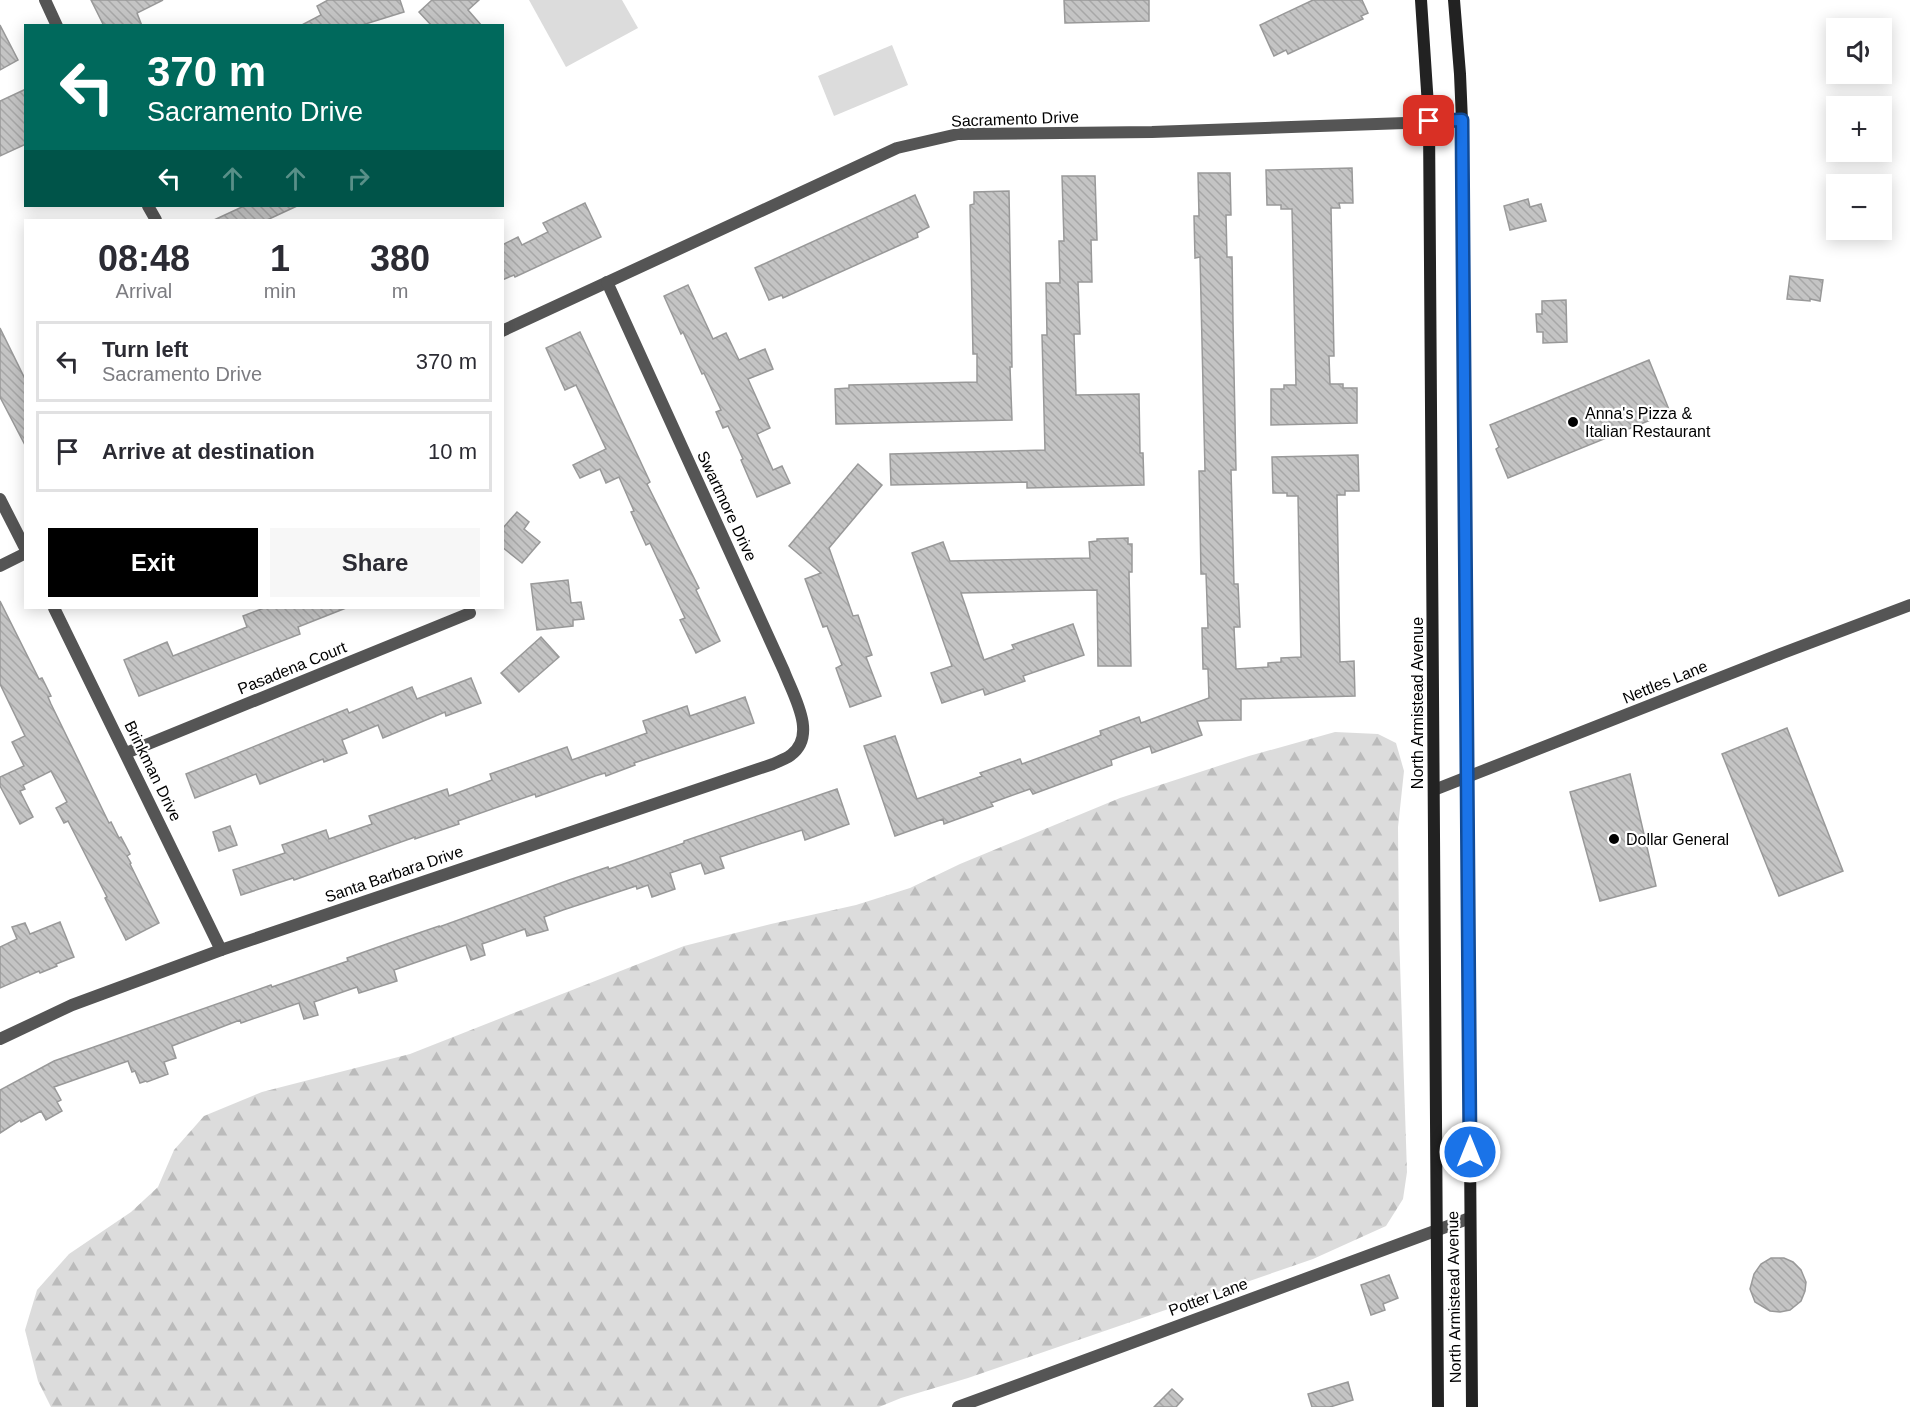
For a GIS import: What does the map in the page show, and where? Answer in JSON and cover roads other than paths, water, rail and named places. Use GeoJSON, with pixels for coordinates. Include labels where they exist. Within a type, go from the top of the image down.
{"type":"FeatureCollection","features":[{"type":"Feature","properties":{"kind":"main road","name":"North Armistead Avenue"},"geometry":{"type":"LineString","coordinates":[[1421,0],[1429,121],[1438,1407]]}},
{"type":"Feature","properties":{"kind":"main road","name":"North Armistead Avenue"},"geometry":{"type":"LineString","coordinates":[[1454,0],[1462,120],[1472,1407]]}},
{"type":"Feature","properties":{"kind":"street"},"geometry":{"type":"LineString","coordinates":[[45,0],[56,24]]}},
{"type":"Feature","properties":{"kind":"street","name":"Sacramento Drive"},"geometry":{"type":"LineString","coordinates":[[504,330],[897,148],[958,134],[1152,132],[1462,120]]}},
{"type":"Feature","properties":{"kind":"street","name":"Swartmore Drive"},"geometry":{"type":"LineString","coordinates":[[607,282],[784,671],[799,708],[803,727],[803,737],[799,747]]}},
{"type":"Feature","properties":{"kind":"street"},"geometry":{"type":"LineString","coordinates":[[0,499],[24,547]]}},
{"type":"Feature","properties":{"kind":"street"},"geometry":{"type":"LineString","coordinates":[[0,566],[24,552]]}},
{"type":"Feature","properties":{"kind":"street","name":"Nettles Lane"},"geometry":{"type":"LineString","coordinates":[[1434,790],[1910,605]]}},
{"type":"Feature","properties":{"kind":"street","name":"Brinkman Drive"},"geometry":{"type":"LineString","coordinates":[[54,609],[221,950]]}},
{"type":"Feature","properties":{"kind":"street","name":"Pasadena Court"},"geometry":{"type":"LineString","coordinates":[[126,753],[470,613]]}},
{"type":"Feature","properties":{"kind":"street","name":"Santa Barbara Drive"},"geometry":{"type":"LineString","coordinates":[[0,1039],[72,1005],[221,950],[773,764],[799,747]]}},
{"type":"Feature","properties":{"kind":"street","name":"Potter Lane"},"geometry":{"type":"LineString","coordinates":[[958,1407],[1470,1218]]}},
{"type":"Feature","properties":{"kind":"place","name":"Anna's Pizza & Italian Restaurant"},"geometry":{"type":"Point","coordinates":[1573,422]}},
{"type":"Feature","properties":{"kind":"place","name":"Dollar General"},"geometry":{"type":"Point","coordinates":[1614,839]}}]}
